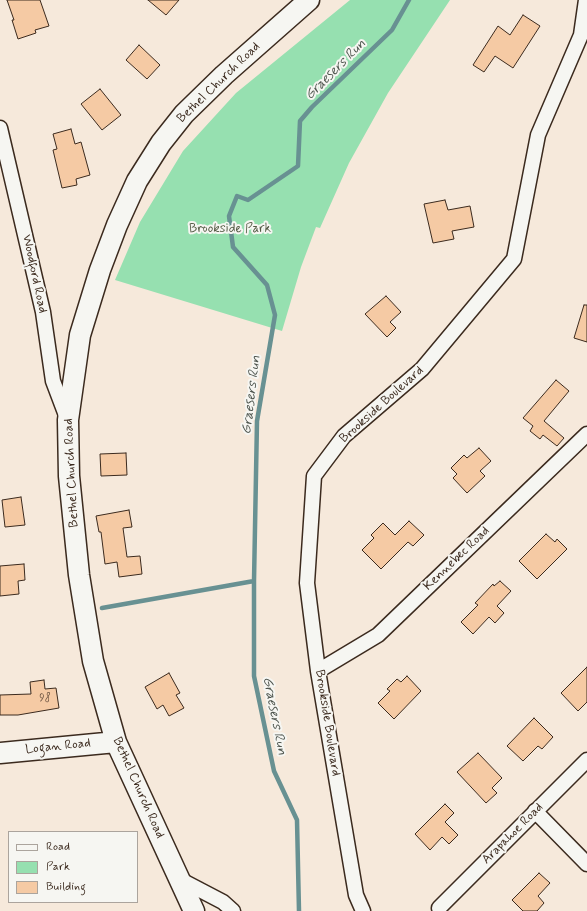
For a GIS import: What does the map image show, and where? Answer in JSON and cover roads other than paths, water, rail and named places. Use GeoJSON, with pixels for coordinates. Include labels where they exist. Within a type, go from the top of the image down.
{"type":"FeatureCollection","features":[{"type":"Feature","properties":{"kind":"street","name":"Bethel Church Road"},"geometry":{"type":"LineString","coordinates":[[194,911],[116,742],[93,661],[79,575],[69,476],[68,420],[80,335],[100,270],[117,225],[138,181],[161,143],[184,114],[224,75],[309,0]]}},
{"type":"Feature","properties":{"kind":"street","name":"Brookside Boulevard"},"geometry":{"type":"LineString","coordinates":[[363,911],[356,895],[318,671],[307,583],[314,476],[344,436],[422,369],[514,259],[538,135],[581,35],[586,0]]}},
{"type":"Feature","properties":{"kind":"street","name":"Woodford Road"},"geometry":{"type":"LineString","coordinates":[[1,136],[43,312],[53,382],[68,420]]}},
{"type":"Feature","properties":{"kind":"street","name":"Kennebec Road"},"geometry":{"type":"LineString","coordinates":[[318,671],[378,635],[587,434]]}},
{"type":"Feature","properties":{"kind":"street","name":"Logan Road"},"geometry":{"type":"LineString","coordinates":[[0,753],[116,742]]}},
{"type":"Feature","properties":{"kind":"street","name":"Arapahoe Road"},"geometry":{"type":"LineString","coordinates":[[439,908],[587,760]]}},
{"type":"Feature","properties":{"kind":"street"},"geometry":{"type":"LineString","coordinates":[[535,811],[587,864]]}},
{"type":"Feature","properties":{"kind":"street"},"geometry":{"type":"LineString","coordinates":[[179,879],[223,902],[233,911]]}},
{"type":"Feature","properties":{"kind":"waterway","name":"Graesers Run"},"geometry":{"type":"LineString","coordinates":[[299,911],[297,820],[274,771],[254,676],[257,421],[275,315],[267,285],[233,247],[229,216],[237,196],[248,200],[298,166],[300,121],[312,107],[392,30],[409,0]]}},
{"type":"Feature","properties":{"kind":"waterway"},"geometry":{"type":"LineString","coordinates":[[102,608],[254,581]]}},
{"type":"Feature","properties":{"kind":"park label","name":"Brookside Park"},"geometry":{"type":"Point","coordinates":[230,229]}}]}
